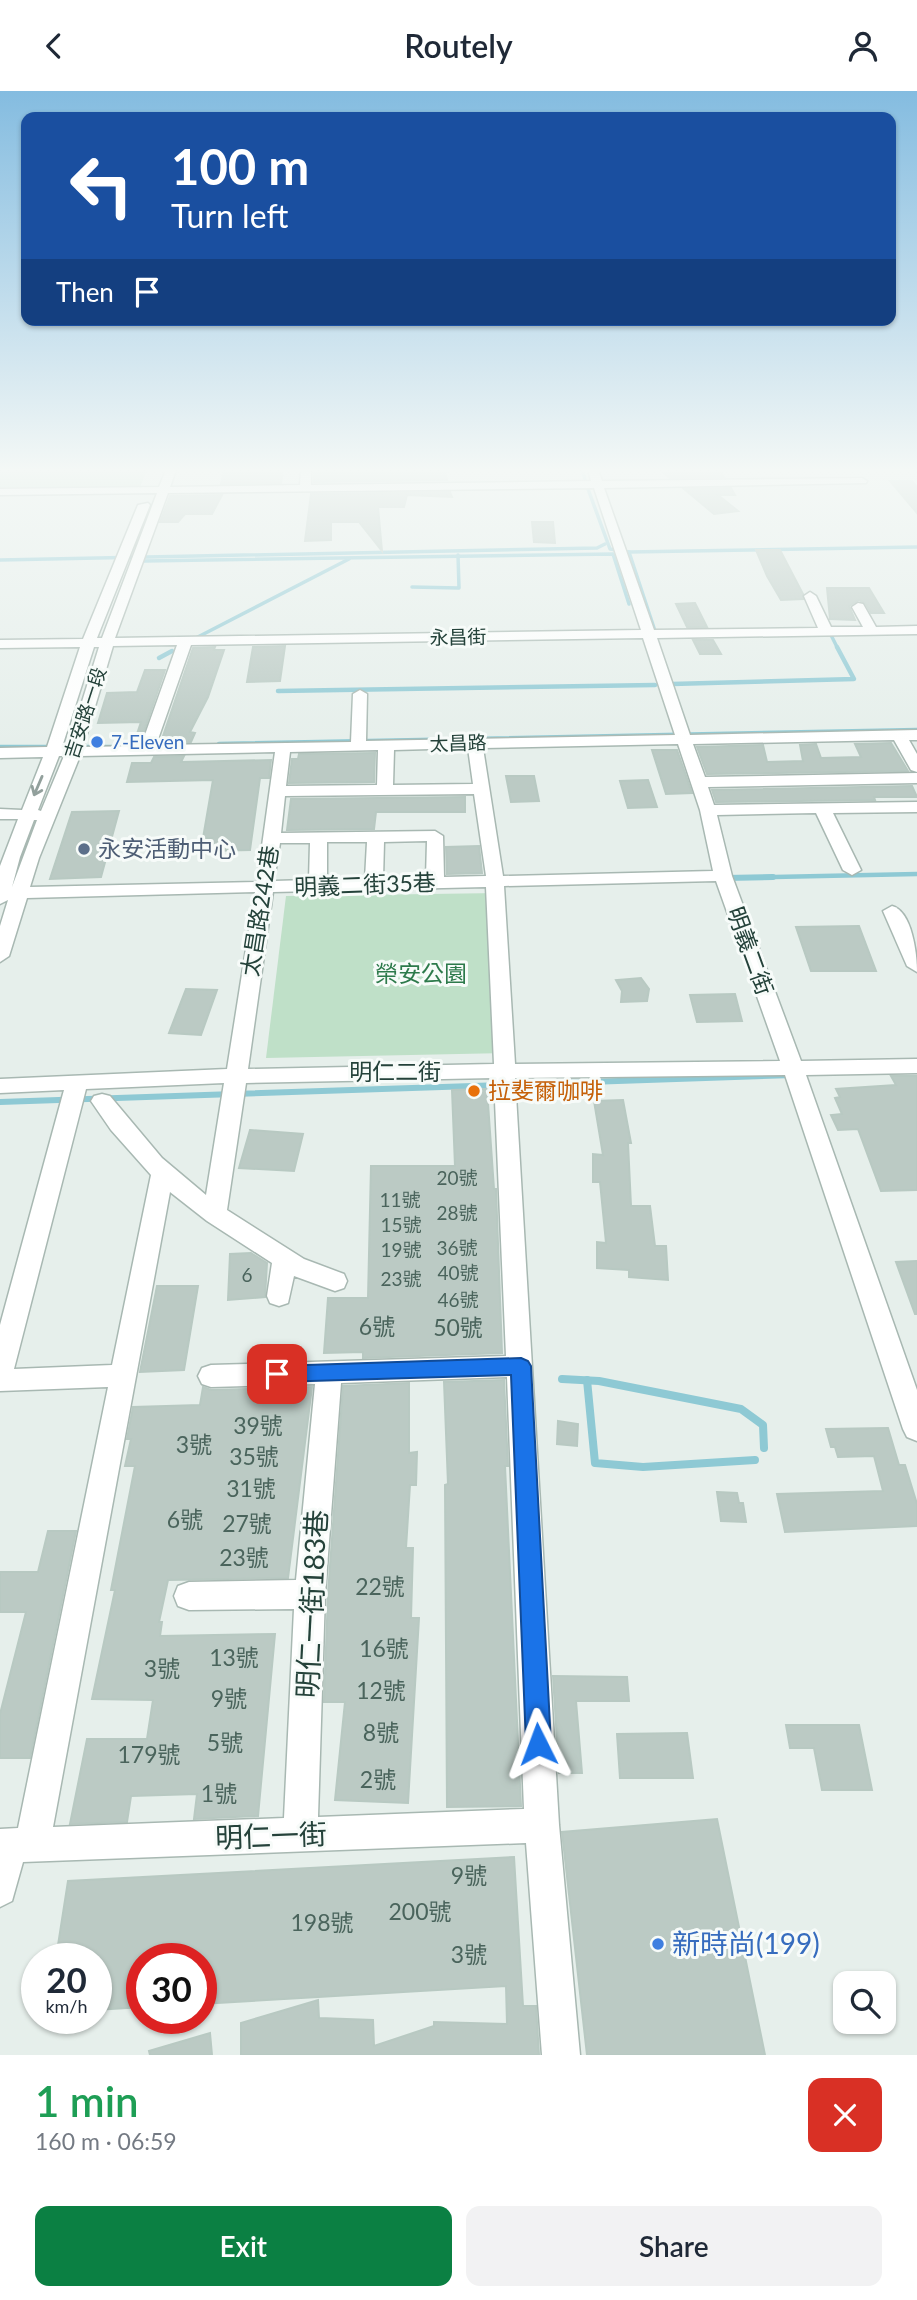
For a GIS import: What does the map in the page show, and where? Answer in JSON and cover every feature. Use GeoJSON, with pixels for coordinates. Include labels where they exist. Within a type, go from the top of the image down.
{"type":"FeatureCollection","features":[{"type":"Feature","properties":{"kind":"street","name":"吉安路一段"},"geometry":{"type":"LineString","coordinates":[[0,956],[6,857],[53,752],[88,643],[125,562]]}},
{"type":"Feature","properties":{"kind":"street","name":"吉安路一段"},"geometry":{"type":"LineString","coordinates":[[5,894],[30,858],[74,752],[134,562]]}},
{"type":"Feature","properties":{"kind":"street","name":"明義二街"},"geometry":{"type":"LineString","coordinates":[[623,562],[708,810],[723,876],[916,1421]]}},
{"type":"Feature","properties":{"kind":"street"},"geometry":{"type":"LineString","coordinates":[[805,598],[821,631]]}},
{"type":"Feature","properties":{"kind":"street"},"geometry":{"type":"LineString","coordinates":[[858,607],[871,630]]}},
{"type":"Feature","properties":{"kind":"street","name":"永昌街"},"geometry":{"type":"LineString","coordinates":[[0,644],[917,629]]}},
{"type":"Feature","properties":{"kind":"street"},"geometry":{"type":"LineString","coordinates":[[147,750],[185,642]]}},
{"type":"Feature","properties":{"kind":"street"},"geometry":{"type":"LineString","coordinates":[[358,745],[360,694]]}},
{"type":"Feature","properties":{"kind":"street","name":"太昌路"},"geometry":{"type":"LineString","coordinates":[[0,753],[917,735]]}},
{"type":"Feature","properties":{"kind":"street"},"geometry":{"type":"LineString","coordinates":[[899,736],[917,767]]}},
{"type":"Feature","properties":{"kind":"street"},"geometry":{"type":"LineString","coordinates":[[475,743],[495,881],[542,1825],[561,2055]]}},
{"type":"Feature","properties":{"kind":"street"},"geometry":{"type":"LineString","coordinates":[[386,746],[386,790]]}},
{"type":"Feature","properties":{"kind":"street","name":"太昌路242巷"},"geometry":{"type":"LineString","coordinates":[[215,1215],[272,838],[282,747]]}},
{"type":"Feature","properties":{"kind":"street"},"geometry":{"type":"LineString","coordinates":[[697,782],[917,778]]}},
{"type":"Feature","properties":{"kind":"street"},"geometry":{"type":"LineString","coordinates":[[278,791],[481,789]]}},
{"type":"Feature","properties":{"kind":"street"},"geometry":{"type":"LineString","coordinates":[[708,810],[917,807]]}},
{"type":"Feature","properties":{"kind":"street"},"geometry":{"type":"LineString","coordinates":[[822,808],[852,870]]}},
{"type":"Feature","properties":{"kind":"street"},"geometry":{"type":"LineString","coordinates":[[0,814],[47,816]]}},
{"type":"Feature","properties":{"kind":"street"},"geometry":{"type":"LineString","coordinates":[[374,885],[376,836]]}},
{"type":"Feature","properties":{"kind":"street"},"geometry":{"type":"LineString","coordinates":[[272,838],[435,836],[435,883]]}},
{"type":"Feature","properties":{"kind":"street"},"geometry":{"type":"LineString","coordinates":[[318,886],[319,837]]}},
{"type":"Feature","properties":{"kind":"street"},"geometry":{"type":"LineString","coordinates":[[6,857],[30,858]]}},
{"type":"Feature","properties":{"kind":"street","name":"明義二街35巷"},"geometry":{"type":"LineString","coordinates":[[5,894],[723,876]]}},
{"type":"Feature","properties":{"kind":"street"},"geometry":{"type":"LineString","coordinates":[[892,911],[917,966]]}},
{"type":"Feature","properties":{"kind":"street","name":"明仁二街"},"geometry":{"type":"LineString","coordinates":[[0,1086],[364,1072],[917,1066]]}},
{"type":"Feature","properties":{"kind":"street"},"geometry":{"type":"LineString","coordinates":[[0,1373],[77,1081]]}},
{"type":"Feature","properties":{"kind":"street"},"geometry":{"type":"LineString","coordinates":[[102,1101],[127,1138],[162,1175],[215,1215],[285,1259],[320,1278],[335,1282]]}},
{"type":"Feature","properties":{"kind":"street"},"geometry":{"type":"LineString","coordinates":[[0,1889],[14,1846],[122,1376],[162,1175]]}},
{"type":"Feature","properties":{"kind":"street"},"geometry":{"type":"LineString","coordinates":[[279,1296],[285,1259]]}},
{"type":"Feature","properties":{"kind":"street"},"geometry":{"type":"LineString","coordinates":[[211,1376],[521,1366]]}},
{"type":"Feature","properties":{"kind":"street","name":"明仁一街183巷"},"geometry":{"type":"LineString","coordinates":[[300,1835],[310,1594],[329,1373]]}},
{"type":"Feature","properties":{"kind":"street"},"geometry":{"type":"LineString","coordinates":[[0,1380],[122,1376]]}},
{"type":"Feature","properties":{"kind":"street"},"geometry":{"type":"LineString","coordinates":[[189,1596],[310,1594]]}},
{"type":"Feature","properties":{"kind":"street","name":"明仁一街"},"geometry":{"type":"LineString","coordinates":[[14,1846],[542,1825]]}},
{"type":"Feature","properties":{"kind":"green space","name":"榮安公園"},"geometry":{"type":"Polygon","coordinates":[[[500,893],[507,1053],[266,1058],[286,896],[500,893]]]}},
{"type":"Feature","properties":{"kind":"building"},"geometry":{"type":"Polygon","coordinates":[[[761,562],[786,562],[803,599],[781,600],[761,562]]]}},
{"type":"Feature","properties":{"kind":"building"},"geometry":{"type":"Polygon","coordinates":[[[827,588],[869,588],[884,613],[871,613],[865,603],[859,600],[849,606],[855,620],[830,619],[827,588]]]}},
{"type":"Feature","properties":{"kind":"building"},"geometry":{"type":"Polygon","coordinates":[[[695,603],[707,627],[687,627],[676,604],[695,603]]]}},
{"type":"Feature","properties":{"kind":"building"},"geometry":{"type":"Polygon","coordinates":[[[693,640],[713,640],[721,654],[700,654],[693,640]]]}},
{"type":"Feature","properties":{"kind":"building"},"geometry":{"type":"Polygon","coordinates":[[[285,646],[280,681],[247,682],[253,647],[285,646]]]}},
{"type":"Feature","properties":{"kind":"building"},"geometry":{"type":"Polygon","coordinates":[[[215,647],[214,650],[224,650],[208,697],[190,732],[195,733],[191,742],[161,742],[193,648],[215,647]]]}},
{"type":"Feature","properties":{"kind":"building"},"geometry":{"type":"Polygon","coordinates":[[[145,670],[165,670],[144,731],[138,731],[141,722],[98,723],[107,693],[137,692],[145,670]]]}},
{"type":"Feature","properties":{"kind":"building"},"geometry":{"type":"Polygon","coordinates":[[[891,743],[908,771],[707,774],[697,747],[763,745],[767,762],[803,761],[800,745],[816,744],[821,758],[861,757],[855,744],[891,743]]]}},
{"type":"Feature","properties":{"kind":"building"},"geometry":{"type":"Polygon","coordinates":[[[652,750],[677,750],[692,793],[666,794],[652,750]]]}},
{"type":"Feature","properties":{"kind":"building"},"geometry":{"type":"Polygon","coordinates":[[[375,753],[374,782],[289,783],[292,759],[298,759],[299,754],[375,753]]]}},
{"type":"Feature","properties":{"kind":"building"},"geometry":{"type":"Polygon","coordinates":[[[184,756],[181,762],[271,760],[269,778],[260,778],[250,850],[210,851],[212,838],[203,838],[213,780],[127,782],[132,763],[151,763],[154,757],[184,756]]]}},
{"type":"Feature","properties":{"kind":"building"},"geometry":{"type":"Polygon","coordinates":[[[506,776],[534,776],[539,801],[511,802],[506,776]]]}},
{"type":"Feature","properties":{"kind":"building"},"geometry":{"type":"Polygon","coordinates":[[[648,780],[657,807],[628,808],[620,781],[648,780]]]}},
{"type":"Feature","properties":{"kind":"building"},"geometry":{"type":"Polygon","coordinates":[[[912,786],[917,797],[874,797],[875,800],[716,802],[712,790],[912,786]]]}},
{"type":"Feature","properties":{"kind":"building"},"geometry":{"type":"Polygon","coordinates":[[[465,797],[465,812],[376,812],[374,829],[287,830],[291,799],[465,797]]]}},
{"type":"Feature","properties":{"kind":"building","name":"永安活動中心"},"geometry":{"type":"Polygon","coordinates":[[[119,811],[101,877],[50,879],[72,812],[119,811]]]}},
{"type":"Feature","properties":{"kind":"building"},"geometry":{"type":"Polygon","coordinates":[[[479,846],[482,873],[447,874],[446,847],[479,846]]]}},
{"type":"Feature","properties":{"kind":"building"},"geometry":{"type":"Polygon","coordinates":[[[859,926],[876,971],[811,971],[796,927],[859,926]]]}},
{"type":"Feature","properties":{"kind":"building"},"geometry":{"type":"Polygon","coordinates":[[[641,978],[649,989],[647,1001],[621,1002],[622,991],[616,980],[641,978]]]}},
{"type":"Feature","properties":{"kind":"building"},"geometry":{"type":"Polygon","coordinates":[[[186,989],[217,990],[201,1035],[169,1033],[186,989]]]}},
{"type":"Feature","properties":{"kind":"building"},"geometry":{"type":"Polygon","coordinates":[[[735,994],[742,1021],[697,1022],[690,995],[735,994]]]}},
{"type":"Feature","properties":{"kind":"building"},"geometry":{"type":"Polygon","coordinates":[[[891,1076],[917,1076],[917,1190],[881,1191],[858,1129],[838,1130],[831,1115],[842,1114],[835,1098],[840,1097],[836,1089],[896,1085],[891,1076]]]}},
{"type":"Feature","properties":{"kind":"building"},"geometry":{"type":"Polygon","coordinates":[[[487,1089],[496,1189],[502,1353],[363,1358],[363,1352],[324,1353],[328,1298],[368,1298],[371,1166],[455,1166],[452,1090],[487,1089]]]}},
{"type":"Feature","properties":{"kind":"building"},"geometry":{"type":"Polygon","coordinates":[[[623,1100],[631,1143],[628,1143],[631,1206],[650,1206],[655,1246],[666,1246],[668,1280],[629,1277],[629,1270],[597,1268],[597,1242],[606,1243],[600,1182],[593,1182],[593,1154],[603,1155],[594,1101],[623,1100]]]}},
{"type":"Feature","properties":{"kind":"building"},"geometry":{"type":"Polygon","coordinates":[[[250,1130],[303,1134],[294,1171],[239,1168],[250,1130]]]}},
{"type":"Feature","properties":{"kind":"building"},"geometry":{"type":"Polygon","coordinates":[[[251,1253],[267,1263],[265,1297],[228,1300],[230,1254],[251,1253]]]}},
{"type":"Feature","properties":{"kind":"building"},"geometry":{"type":"Polygon","coordinates":[[[917,1261],[917,1314],[915,1314],[896,1262],[917,1261]]]}},
{"type":"Feature","properties":{"kind":"building"},"geometry":{"type":"Polygon","coordinates":[[[157,1286],[198,1286],[184,1370],[140,1372],[157,1286]]]}},
{"type":"Feature","properties":{"kind":"building"},"geometry":{"type":"Polygon","coordinates":[[[504,1380],[508,1466],[505,1466],[521,1806],[447,1807],[445,1485],[448,1484],[444,1382],[504,1380]]]}},
{"type":"Feature","properties":{"kind":"building"},"geometry":{"type":"Polygon","coordinates":[[[409,1383],[409,1453],[417,1452],[416,1485],[410,1485],[406,1548],[413,1548],[411,1618],[419,1618],[408,1803],[335,1800],[345,1702],[324,1702],[328,1594],[343,1386],[409,1383]]]}},
{"type":"Feature","properties":{"kind":"building"},"geometry":{"type":"Polygon","coordinates":[[[203,1387],[211,1390],[312,1387],[288,1578],[168,1580],[159,1622],[162,1622],[160,1636],[275,1634],[258,1816],[194,1819],[197,1794],[131,1796],[127,1822],[70,1824],[87,1739],[147,1739],[153,1700],[92,1699],[115,1590],[111,1590],[135,1466],[125,1466],[131,1439],[127,1439],[133,1407],[200,1405],[203,1387]]]}},
{"type":"Feature","properties":{"kind":"building"},"geometry":{"type":"Polygon","coordinates":[[[558,1421],[578,1424],[577,1446],[557,1444],[558,1421]]]}},
{"type":"Feature","properties":{"kind":"building"},"geometry":{"type":"Polygon","coordinates":[[[888,1428],[899,1465],[905,1465],[917,1504],[917,1526],[785,1532],[777,1494],[883,1491],[874,1456],[838,1457],[835,1447],[831,1447],[826,1429],[888,1428]]]}},
{"type":"Feature","properties":{"kind":"building"},"geometry":{"type":"Polygon","coordinates":[[[717,1492],[737,1493],[739,1503],[743,1503],[746,1522],[721,1521],[717,1492]]]}},
{"type":"Feature","properties":{"kind":"building"},"geometry":{"type":"Polygon","coordinates":[[[48,1531],[76,1531],[30,1758],[0,1758],[0,1714],[26,1612],[0,1612],[0,1572],[38,1572],[48,1531]]]}},
{"type":"Feature","properties":{"kind":"building"},"geometry":{"type":"Polygon","coordinates":[[[553,1676],[627,1677],[629,1701],[576,1701],[582,1773],[559,1773],[553,1676]]]}},
{"type":"Feature","properties":{"kind":"building"},"geometry":{"type":"Polygon","coordinates":[[[786,1725],[859,1725],[872,1790],[822,1790],[814,1748],[790,1748],[786,1725]]]}},
{"type":"Feature","properties":{"kind":"building"},"geometry":{"type":"Polygon","coordinates":[[[687,1733],[693,1778],[620,1778],[617,1734],[687,1733]]]}},
{"type":"Feature","properties":{"kind":"building","name":"新時尚(199)"},"geometry":{"type":"Polygon","coordinates":[[[717,1819],[765,2055],[587,2055],[562,1832],[717,1819]]]}},
{"type":"Feature","properties":{"kind":"building"},"geometry":{"type":"Polygon","coordinates":[[[514,1857],[523,2006],[536,2006],[539,2055],[241,2055],[241,2023],[318,2000],[319,2018],[373,2020],[374,2046],[434,2026],[434,2022],[507,2024],[506,1986],[217,2003],[217,1943],[126,1943],[126,2008],[112,2009],[112,1943],[58,1943],[68,1881],[514,1857]]]}},
{"type":"Feature","properties":{"kind":"building"},"geometry":{"type":"Polygon","coordinates":[[[210,2034],[212,2055],[150,2055],[149,2051],[210,2034]]]}},
{"type":"Feature","properties":{"kind":"waterway"},"geometry":{"type":"LineString","coordinates":[[192,640],[344,562]]}},
{"type":"Feature","properties":{"kind":"waterway"},"geometry":{"type":"LineString","coordinates":[[412,587],[459,588],[458,562]]}},
{"type":"Feature","properties":{"kind":"waterway"},"geometry":{"type":"LineString","coordinates":[[615,562],[629,604]]}},
{"type":"Feature","properties":{"kind":"waterway"},"geometry":{"type":"LineString","coordinates":[[632,562],[655,631]]}},
{"type":"Feature","properties":{"kind":"waterway"},"geometry":{"type":"LineString","coordinates":[[831,635],[837,647]]}},
{"type":"Feature","properties":{"kind":"waterway"},"geometry":{"type":"LineString","coordinates":[[672,684],[854,679],[837,647]]}},
{"type":"Feature","properties":{"kind":"waterway"},"geometry":{"type":"LineString","coordinates":[[159,658],[172,651]]}},
{"type":"Feature","properties":{"kind":"waterway"},"geometry":{"type":"LineString","coordinates":[[278,691],[655,685]]}},
{"type":"Feature","properties":{"kind":"waterway"},"geometry":{"type":"LineString","coordinates":[[219,744],[917,730]]}},
{"type":"Feature","properties":{"kind":"waterway"},"geometry":{"type":"LineString","coordinates":[[0,747],[113,747]]}},
{"type":"Feature","properties":{"kind":"waterway"},"geometry":{"type":"LineString","coordinates":[[773,877],[726,878],[917,874]]}},
{"type":"Feature","properties":{"kind":"waterway"},"geometry":{"type":"LineString","coordinates":[[0,1102],[793,1075]]}},
{"type":"Feature","properties":{"kind":"waterway"},"geometry":{"type":"LineString","coordinates":[[562,1379],[587,1380]]}},
{"type":"Feature","properties":{"kind":"waterway"},"geometry":{"type":"LineString","coordinates":[[587,1380],[741,1409],[763,1425],[764,1448]]}},
{"type":"Feature","properties":{"kind":"waterway"},"geometry":{"type":"LineString","coordinates":[[587,1380],[595,1463],[643,1467],[755,1460]]}},
{"type":"Feature","properties":{"kind":"place","name":"7-Eleven"},"geometry":{"type":"Point","coordinates":[97,742]}},
{"type":"Feature","properties":{"kind":"place","name":"永安活動中心"},"geometry":{"type":"Point","coordinates":[84,849]}},
{"type":"Feature","properties":{"kind":"place","name":"拉斐爾咖啡"},"geometry":{"type":"Point","coordinates":[474,1091]}},
{"type":"Feature","properties":{"kind":"place","name":"新時尚(199)"},"geometry":{"type":"Point","coordinates":[658,1944]}},
{"type":"Feature","properties":{"kind":"route"},"geometry":{"type":"LineString","coordinates":[[277,1374],[521,1366],[538,1744]]}}]}
